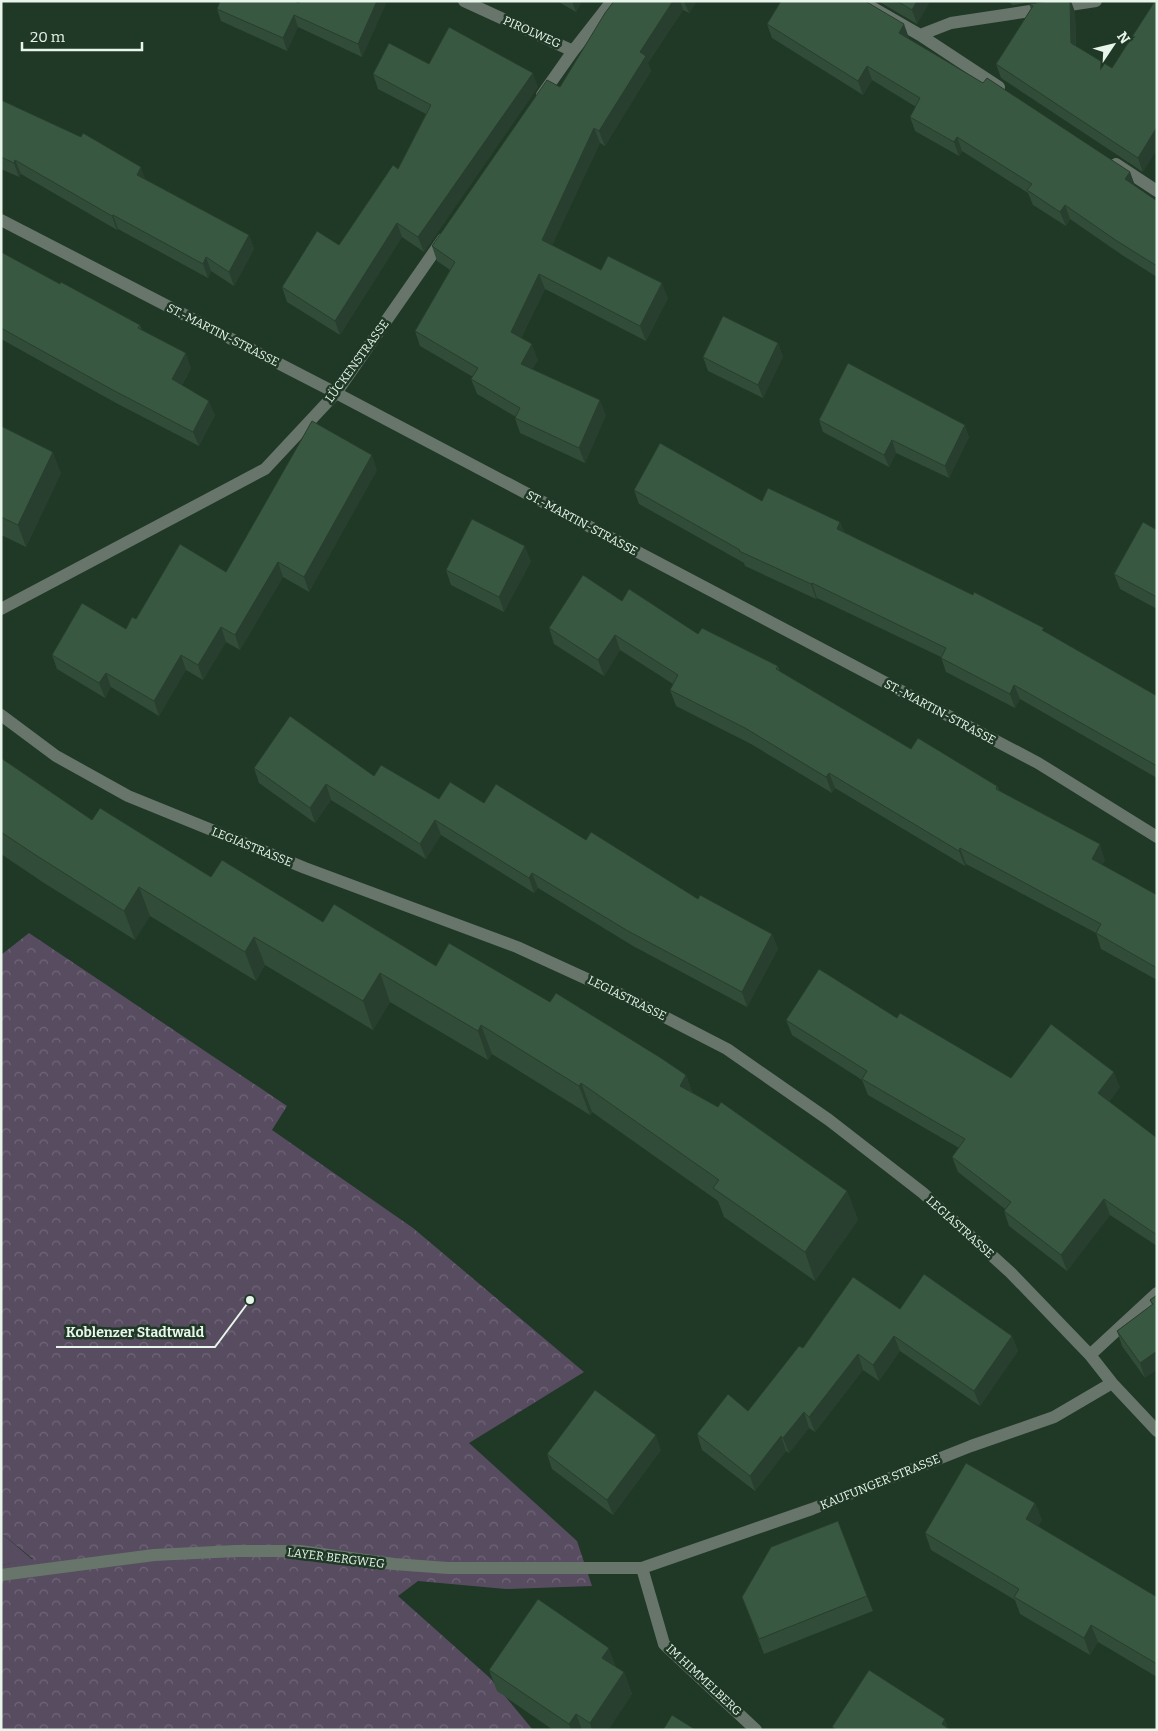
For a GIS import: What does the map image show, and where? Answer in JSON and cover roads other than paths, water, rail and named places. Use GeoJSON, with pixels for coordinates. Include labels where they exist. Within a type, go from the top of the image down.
{"type":"FeatureCollection","features":[{"type":"Feature","properties":{"kind":"street","name":"PIROLWEG"},"geometry":{"type":"LineString","coordinates":[[464,1],[573,51]]}},
{"type":"Feature","properties":{"kind":"street"},"geometry":{"type":"LineString","coordinates":[[534,108],[573,51],[612,1]]}},
{"type":"Feature","properties":{"kind":"street"},"geometry":{"type":"LineString","coordinates":[[861,1],[920,35],[1010,94]]}},
{"type":"Feature","properties":{"kind":"street"},"geometry":{"type":"LineString","coordinates":[[920,35],[951,23],[1096,1]]}},
{"type":"Feature","properties":{"kind":"street"},"geometry":{"type":"LineString","coordinates":[[1108,159],[1157,191]]}},
{"type":"Feature","properties":{"kind":"street","name":"ST.-MARTIN-STRASSE"},"geometry":{"type":"LineString","coordinates":[[1,220],[336,393],[1038,763],[1157,837]]}},
{"type":"Feature","properties":{"kind":"street","name":"LÜCKENSTRASSE"},"geometry":{"type":"LineString","coordinates":[[1,610],[265,469],[336,393],[449,230]]}},
{"type":"Feature","properties":{"kind":"street","name":"LEGIASTRASSE"},"geometry":{"type":"LineString","coordinates":[[1,715],[56,756],[128,796],[305,868],[517,947],[622,995],[727,1049],[829,1120],[923,1193],[1011,1273],[1090,1355],[1112,1383],[1156,1430]]}},
{"type":"Feature","properties":{"kind":"street"},"geometry":{"type":"LineString","coordinates":[[1090,1355],[1157,1293]]}},
{"type":"Feature","properties":{"kind":"street","name":"KAUFUNGER STRASSE"},"geometry":{"type":"LineString","coordinates":[[642,1568],[812,1509],[970,1446],[1054,1417],[1112,1383]]}},
{"type":"Feature","properties":{"kind":"street","name":"LAYER BERGWEG"},"geometry":{"type":"LineString","coordinates":[[1,1575],[20,1571],[154,1555],[236,1550],[300,1552],[394,1564],[448,1568],[642,1568]]}},
{"type":"Feature","properties":{"kind":"street","name":"IM HIMMELBERG"},"geometry":{"type":"LineString","coordinates":[[642,1568],[664,1644],[756,1730]]}},
{"type":"Feature","properties":{"kind":"place","name":"Koblenzer Stadtwald"},"geometry":{"type":"Point","coordinates":[250,1300]}}]}
